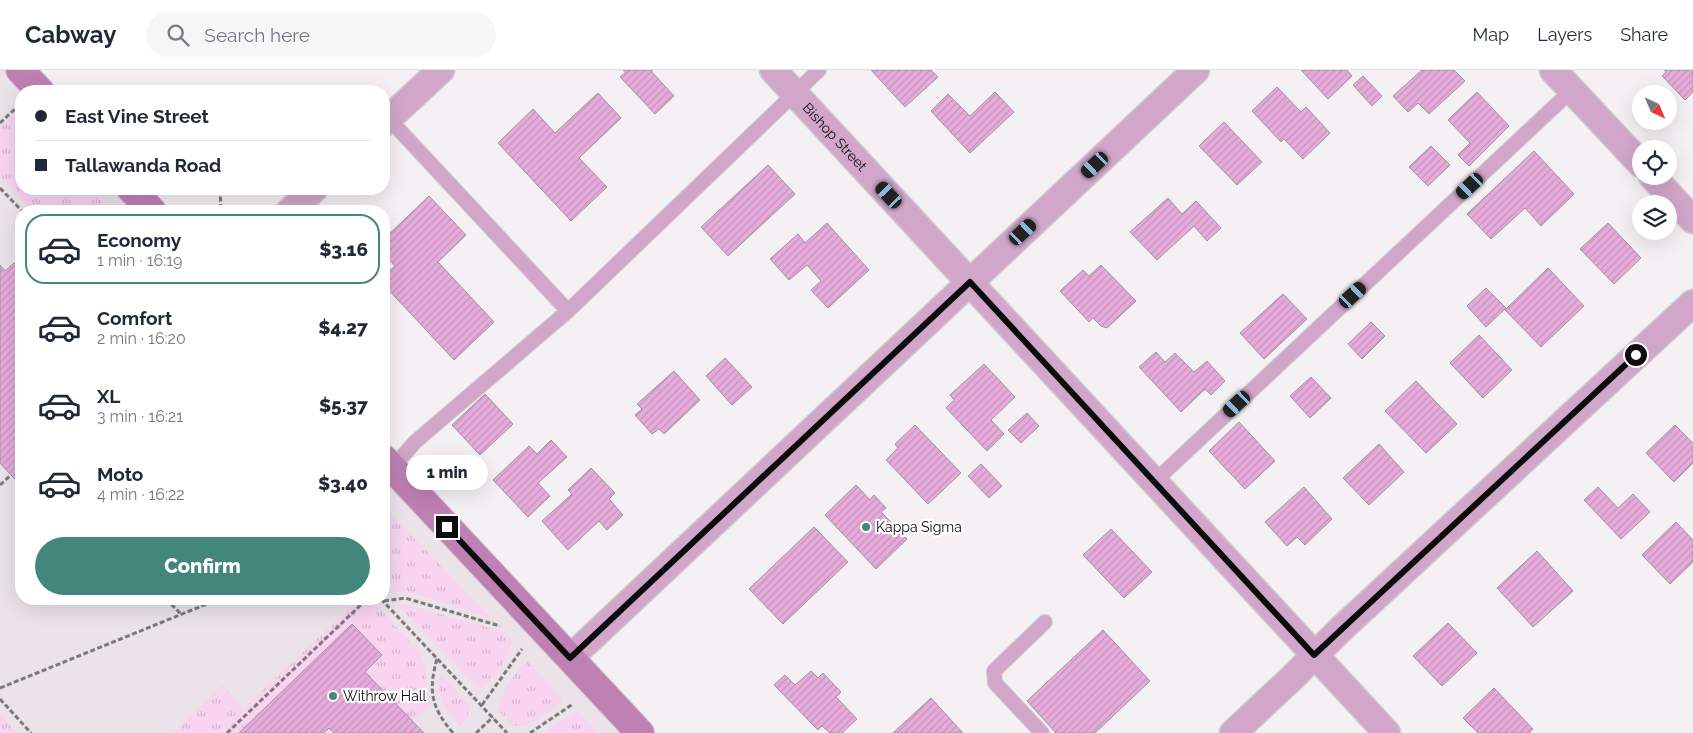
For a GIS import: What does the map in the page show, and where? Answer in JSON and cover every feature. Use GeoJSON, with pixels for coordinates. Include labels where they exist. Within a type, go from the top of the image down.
{"type":"FeatureCollection","features":[{"type":"Feature","properties":{"kind":"street"},"geometry":{"type":"LineString","coordinates":[[20,70],[34,85]]}},
{"type":"Feature","properties":{"kind":"street"},"geometry":{"type":"LineString","coordinates":[[390,117],[441,70]]}},
{"type":"Feature","properties":{"kind":"street","name":"Bishop Street"},"geometry":{"type":"LineString","coordinates":[[773,70],[1387,733]]}},
{"type":"Feature","properties":{"kind":"street"},"geometry":{"type":"LineString","coordinates":[[570,658],[1196,70]]}},
{"type":"Feature","properties":{"kind":"street"},"geometry":{"type":"LineString","coordinates":[[1553,70],[1632,154]]}},
{"type":"Feature","properties":{"kind":"street"},"geometry":{"type":"LineString","coordinates":[[1660,185],[1693,220]]}},
{"type":"Feature","properties":{"kind":"street"},"geometry":{"type":"LineString","coordinates":[[137,195],[146,205]]}},
{"type":"Feature","properties":{"kind":"street"},"geometry":{"type":"LineString","coordinates":[[297,205],[307,195]]}},
{"type":"Feature","properties":{"kind":"street"},"geometry":{"type":"LineString","coordinates":[[1233,733],[1314,655],[1693,303]]}},
{"type":"Feature","properties":{"kind":"street"},"geometry":{"type":"LineString","coordinates":[[390,466],[640,733]]}},
{"type":"Feature","properties":{"kind":"lane"},"geometry":{"type":"LineString","coordinates":[[390,462],[568,311],[819,70]]}},
{"type":"Feature","properties":{"kind":"lane"},"geometry":{"type":"LineString","coordinates":[[1154,482],[1572,90]]}},
{"type":"Feature","properties":{"kind":"lane"},"geometry":{"type":"LineString","coordinates":[[390,125],[568,311]]}},
{"type":"Feature","properties":{"kind":"lane"},"geometry":{"type":"LineString","coordinates":[[1042,733],[995,683],[994,671],[1046,622]]}},
{"type":"Feature","properties":{"kind":"path"},"geometry":{"type":"LineString","coordinates":[[0,123],[15,108]]}},
{"type":"Feature","properties":{"kind":"path"},"geometry":{"type":"LineString","coordinates":[[0,188],[16,205]]}},
{"type":"Feature","properties":{"kind":"path"},"geometry":{"type":"LineString","coordinates":[[0,485],[11,475]]}},
{"type":"Feature","properties":{"kind":"path"},"geometry":{"type":"LineString","coordinates":[[390,599],[405,598],[505,628]]}},
{"type":"Feature","properties":{"kind":"path"},"geometry":{"type":"LineString","coordinates":[[172,605],[181,614]]}},
{"type":"Feature","properties":{"kind":"path"},"geometry":{"type":"LineString","coordinates":[[0,688],[204,605]]}},
{"type":"Feature","properties":{"kind":"path"},"geometry":{"type":"LineString","coordinates":[[227,733],[361,605]]}},
{"type":"Feature","properties":{"kind":"path"},"geometry":{"type":"LineString","coordinates":[[387,605],[507,733]]}},
{"type":"Feature","properties":{"kind":"path"},"geometry":{"type":"LineString","coordinates":[[482,706],[524,646]]}},
{"type":"Feature","properties":{"kind":"path"},"geometry":{"type":"LineString","coordinates":[[437,659],[432,678],[432,694],[437,712],[453,733]]}},
{"type":"Feature","properties":{"kind":"path"},"geometry":{"type":"LineString","coordinates":[[0,699],[31,733]]}},
{"type":"Feature","properties":{"kind":"path"},"geometry":{"type":"LineString","coordinates":[[530,733],[575,702]]}},
{"type":"Feature","properties":{"kind":"path"},"geometry":{"type":"LineString","coordinates":[[476,733],[492,717]]}},
{"type":"Feature","properties":{"kind":"shaded area"},"geometry":{"type":"Polygon","coordinates":[[[0,70],[20,70],[20,85],[15,85],[15,195],[137,195],[146,205],[15,205],[15,605],[390,605],[390,465],[640,733],[0,733],[0,70]]]}},
{"type":"Feature","properties":{"kind":"green space"},"geometry":{"type":"Polygon","coordinates":[[[14,115],[15,192],[0,176],[0,128],[14,115]]]}},
{"type":"Feature","properties":{"kind":"green space"},"geometry":{"type":"Polygon","coordinates":[[[18,195],[96,195],[105,205],[27,205],[18,195]]]}},
{"type":"Feature","properties":{"kind":"green space"},"geometry":{"type":"Polygon","coordinates":[[[390,515],[491,618],[406,591],[390,593],[390,515]]]}},
{"type":"Feature","properties":{"kind":"green space"},"geometry":{"type":"Polygon","coordinates":[[[353,605],[376,605],[419,652],[424,662],[430,708],[411,720],[365,672],[382,655],[352,625],[239,733],[172,733],[223,685],[244,708],[353,605]]]}},
{"type":"Feature","properties":{"kind":"green space"},"geometry":{"type":"Polygon","coordinates":[[[397,605],[407,605],[504,632],[513,642],[500,668],[492,679],[481,688],[477,687],[397,605]]]}},
{"type":"Feature","properties":{"kind":"green space"},"geometry":{"type":"Polygon","coordinates":[[[527,661],[563,699],[547,714],[528,724],[513,726],[498,710],[509,683],[527,661]]]}},
{"type":"Feature","properties":{"kind":"green space"},"geometry":{"type":"Polygon","coordinates":[[[442,675],[471,707],[466,720],[459,726],[440,694],[437,681],[442,675]]]}},
{"type":"Feature","properties":{"kind":"green space"},"geometry":{"type":"Polygon","coordinates":[[[578,712],[598,733],[543,733],[560,721],[578,712]]]}},
{"type":"Feature","properties":{"kind":"green space"},"geometry":{"type":"Polygon","coordinates":[[[0,714],[18,733],[0,733],[0,714]]]}},
{"type":"Feature","properties":{"kind":"building"},"geometry":{"type":"Polygon","coordinates":[[[623,70],[653,70],[651,71],[674,96],[655,114],[620,77],[626,72],[623,70]]]}},
{"type":"Feature","properties":{"kind":"building"},"geometry":{"type":"Polygon","coordinates":[[[871,70],[931,70],[938,77],[905,107],[871,70]]]}},
{"type":"Feature","properties":{"kind":"building"},"geometry":{"type":"Polygon","coordinates":[[[1301,70],[1347,70],[1352,76],[1328,99],[1301,70]]]}},
{"type":"Feature","properties":{"kind":"building"},"geometry":{"type":"Polygon","coordinates":[[[1422,70],[1454,70],[1465,81],[1429,114],[1418,103],[1408,112],[1393,96],[1422,70]]]}},
{"type":"Feature","properties":{"kind":"building"},"geometry":{"type":"Polygon","coordinates":[[[1664,70],[1693,70],[1693,92],[1685,100],[1678,93],[1678,85],[1671,85],[1662,76],[1666,72],[1664,70]]]}},
{"type":"Feature","properties":{"kind":"building"},"geometry":{"type":"Polygon","coordinates":[[[1363,76],[1382,96],[1372,106],[1353,85],[1363,76]]]}},
{"type":"Feature","properties":{"kind":"building"},"geometry":{"type":"Polygon","coordinates":[[[1277,87],[1301,112],[1306,107],[1330,133],[1303,159],[1284,139],[1281,142],[1252,111],[1277,87]]]}},
{"type":"Feature","properties":{"kind":"building"},"geometry":{"type":"Polygon","coordinates":[[[995,92],[1014,112],[970,153],[931,111],[948,94],[970,116],[995,92]]]}},
{"type":"Feature","properties":{"kind":"building"},"geometry":{"type":"Polygon","coordinates":[[[1477,92],[1509,126],[1469,166],[1458,155],[1470,143],[1448,120],[1477,92]]]}},
{"type":"Feature","properties":{"kind":"building"},"geometry":{"type":"Polygon","coordinates":[[[598,93],[621,118],[579,158],[607,187],[571,221],[498,143],[533,109],[555,133],[598,93]]]}},
{"type":"Feature","properties":{"kind":"building"},"geometry":{"type":"Polygon","coordinates":[[[1224,122],[1262,162],[1237,185],[1199,146],[1224,122]]]}},
{"type":"Feature","properties":{"kind":"building"},"geometry":{"type":"Polygon","coordinates":[[[1431,146],[1450,165],[1428,186],[1409,167],[1431,146]]]}},
{"type":"Feature","properties":{"kind":"building"},"geometry":{"type":"Polygon","coordinates":[[[1534,151],[1574,194],[1541,226],[1525,208],[1491,239],[1467,214],[1534,151]]]}},
{"type":"Feature","properties":{"kind":"building"},"geometry":{"type":"Polygon","coordinates":[[[768,165],[795,194],[728,256],[701,227],[768,165]]]}},
{"type":"Feature","properties":{"kind":"building"},"geometry":{"type":"Polygon","coordinates":[[[429,196],[466,235],[438,262],[494,322],[454,360],[390,291],[390,271],[395,266],[390,261],[390,233],[429,196]]]}},
{"type":"Feature","properties":{"kind":"building"},"geometry":{"type":"Polygon","coordinates":[[[1168,198],[1182,214],[1196,201],[1221,228],[1207,241],[1194,226],[1157,260],[1130,232],[1168,198]]]}},
{"type":"Feature","properties":{"kind":"building"},"geometry":{"type":"Polygon","coordinates":[[[827,223],[869,270],[828,308],[811,290],[821,281],[807,265],[789,280],[770,259],[798,234],[805,243],[827,223]]]}},
{"type":"Feature","properties":{"kind":"building"},"geometry":{"type":"Polygon","coordinates":[[[1608,223],[1641,258],[1614,284],[1580,249],[1608,223]]]}},
{"type":"Feature","properties":{"kind":"building"},"geometry":{"type":"Polygon","coordinates":[[[15,264],[15,479],[0,463],[0,265],[5,271],[15,264]]]}},
{"type":"Feature","properties":{"kind":"building"},"geometry":{"type":"Polygon","coordinates":[[[1101,265],[1136,301],[1107,328],[1101,326],[1093,318],[1089,322],[1060,291],[1083,270],[1089,276],[1101,265]]]}},
{"type":"Feature","properties":{"kind":"building"},"geometry":{"type":"Polygon","coordinates":[[[1548,268],[1584,306],[1541,347],[1505,310],[1548,268]]]}},
{"type":"Feature","properties":{"kind":"building"},"geometry":{"type":"Polygon","coordinates":[[[1486,288],[1506,308],[1486,327],[1467,306],[1486,288]]]}},
{"type":"Feature","properties":{"kind":"building"},"geometry":{"type":"Polygon","coordinates":[[[1283,294],[1307,319],[1264,359],[1240,333],[1283,294]]]}},
{"type":"Feature","properties":{"kind":"building"},"geometry":{"type":"Polygon","coordinates":[[[1371,322],[1385,336],[1362,359],[1348,344],[1371,322]]]}},
{"type":"Feature","properties":{"kind":"building"},"geometry":{"type":"Polygon","coordinates":[[[1479,335],[1512,370],[1483,398],[1450,363],[1479,335]]]}},
{"type":"Feature","properties":{"kind":"building"},"geometry":{"type":"Polygon","coordinates":[[[1156,352],[1165,362],[1175,353],[1194,372],[1207,361],[1225,381],[1211,395],[1205,389],[1181,412],[1139,367],[1156,352]]]}},
{"type":"Feature","properties":{"kind":"building"},"geometry":{"type":"Polygon","coordinates":[[[725,358],[752,387],[732,405],[706,376],[725,358]]]}},
{"type":"Feature","properties":{"kind":"building"},"geometry":{"type":"Polygon","coordinates":[[[984,364],[1015,397],[991,420],[1004,434],[987,451],[946,408],[954,400],[950,395],[984,364]]]}},
{"type":"Feature","properties":{"kind":"building"},"geometry":{"type":"Polygon","coordinates":[[[674,371],[700,400],[664,434],[659,429],[652,434],[635,415],[642,409],[637,404],[674,371]]]}},
{"type":"Feature","properties":{"kind":"building"},"geometry":{"type":"Polygon","coordinates":[[[1311,377],[1331,398],[1310,418],[1290,396],[1311,377]]]}},
{"type":"Feature","properties":{"kind":"building"},"geometry":{"type":"Polygon","coordinates":[[[1416,381],[1457,424],[1426,453],[1385,411],[1416,381]]]}},
{"type":"Feature","properties":{"kind":"building"},"geometry":{"type":"Polygon","coordinates":[[[485,394],[513,424],[480,455],[452,425],[485,394]]]}},
{"type":"Feature","properties":{"kind":"building"},"geometry":{"type":"Polygon","coordinates":[[[1027,413],[1039,426],[1021,443],[1008,430],[1027,413]]]}},
{"type":"Feature","properties":{"kind":"building"},"geometry":{"type":"Polygon","coordinates":[[[1239,422],[1275,461],[1245,489],[1209,451],[1239,422]]]}},
{"type":"Feature","properties":{"kind":"building"},"geometry":{"type":"Polygon","coordinates":[[[915,425],[961,473],[928,504],[886,460],[898,448],[895,444],[915,425]]]}},
{"type":"Feature","properties":{"kind":"building"},"geometry":{"type":"Polygon","coordinates":[[[1675,425],[1693,443],[1693,463],[1674,482],[1646,453],[1675,425]]]}},
{"type":"Feature","properties":{"kind":"building"},"geometry":{"type":"Polygon","coordinates":[[[551,440],[567,457],[538,483],[550,496],[528,517],[493,480],[529,446],[537,454],[551,440]]]}},
{"type":"Feature","properties":{"kind":"building"},"geometry":{"type":"Polygon","coordinates":[[[1379,444],[1404,472],[1369,505],[1343,478],[1379,444]]]}},
{"type":"Feature","properties":{"kind":"building"},"geometry":{"type":"Polygon","coordinates":[[[981,464],[1002,486],[989,498],[968,476],[981,464]]]}},
{"type":"Feature","properties":{"kind":"building"},"geometry":{"type":"Polygon","coordinates":[[[591,468],[615,493],[609,499],[623,515],[607,530],[599,521],[568,550],[542,521],[572,494],[568,490],[591,468]]]}},
{"type":"Feature","properties":{"kind":"building","name":"Kappa Sigma"},"geometry":{"type":"Polygon","coordinates":[[[856,485],[870,500],[874,495],[886,508],[881,512],[907,539],[876,569],[825,515],[856,485]]]}},
{"type":"Feature","properties":{"kind":"building"},"geometry":{"type":"Polygon","coordinates":[[[1304,487],[1332,519],[1305,545],[1297,537],[1287,546],[1265,522],[1304,487]]]}},
{"type":"Feature","properties":{"kind":"building"},"geometry":{"type":"Polygon","coordinates":[[[1598,487],[1618,508],[1633,494],[1650,512],[1621,539],[1584,500],[1598,487]]]}},
{"type":"Feature","properties":{"kind":"building"},"geometry":{"type":"Polygon","coordinates":[[[1676,522],[1693,540],[1693,562],[1670,584],[1642,555],[1676,522]]]}},
{"type":"Feature","properties":{"kind":"building"},"geometry":{"type":"Polygon","coordinates":[[[814,527],[848,562],[783,624],[749,589],[814,527]]]}},
{"type":"Feature","properties":{"kind":"building"},"geometry":{"type":"Polygon","coordinates":[[[1111,529],[1152,572],[1124,598],[1083,555],[1111,529]]]}},
{"type":"Feature","properties":{"kind":"building"},"geometry":{"type":"Polygon","coordinates":[[[1537,551],[1573,591],[1533,627],[1497,588],[1537,551]]]}},
{"type":"Feature","properties":{"kind":"building"},"geometry":{"type":"Polygon","coordinates":[[[1448,623],[1477,653],[1442,686],[1413,656],[1448,623]]]}},
{"type":"Feature","properties":{"kind":"building","name":"Withrow Hall"},"geometry":{"type":"Polygon","coordinates":[[[352,624],[382,655],[365,672],[424,733],[334,733],[329,728],[324,733],[239,733],[352,624]]]}},
{"type":"Feature","properties":{"kind":"building"},"geometry":{"type":"Polygon","coordinates":[[[1103,630],[1150,681],[1095,733],[1056,733],[1027,701],[1103,630]]]}},
{"type":"Feature","properties":{"kind":"building"},"geometry":{"type":"Polygon","coordinates":[[[811,671],[818,678],[823,673],[841,692],[836,697],[857,719],[842,733],[830,733],[822,726],[818,730],[774,685],[785,675],[795,685],[811,671]]]}},
{"type":"Feature","properties":{"kind":"building"},"geometry":{"type":"Polygon","coordinates":[[[1494,688],[1533,729],[1529,733],[1478,733],[1463,718],[1494,688]]]}},
{"type":"Feature","properties":{"kind":"building"},"geometry":{"type":"Polygon","coordinates":[[[931,698],[963,733],[893,733],[931,698]]]}},
{"type":"Feature","properties":{"kind":"place","name":"Kappa Sigma"},"geometry":{"type":"Point","coordinates":[866,527]}},
{"type":"Feature","properties":{"kind":"place","name":"Withrow Hall"},"geometry":{"type":"Point","coordinates":[333,696]}},
{"type":"Feature","properties":{"kind":"route"},"geometry":{"type":"LineString","coordinates":[[447,527],[570,658],[970,282],[1314,655],[1636,355]]}}]}
